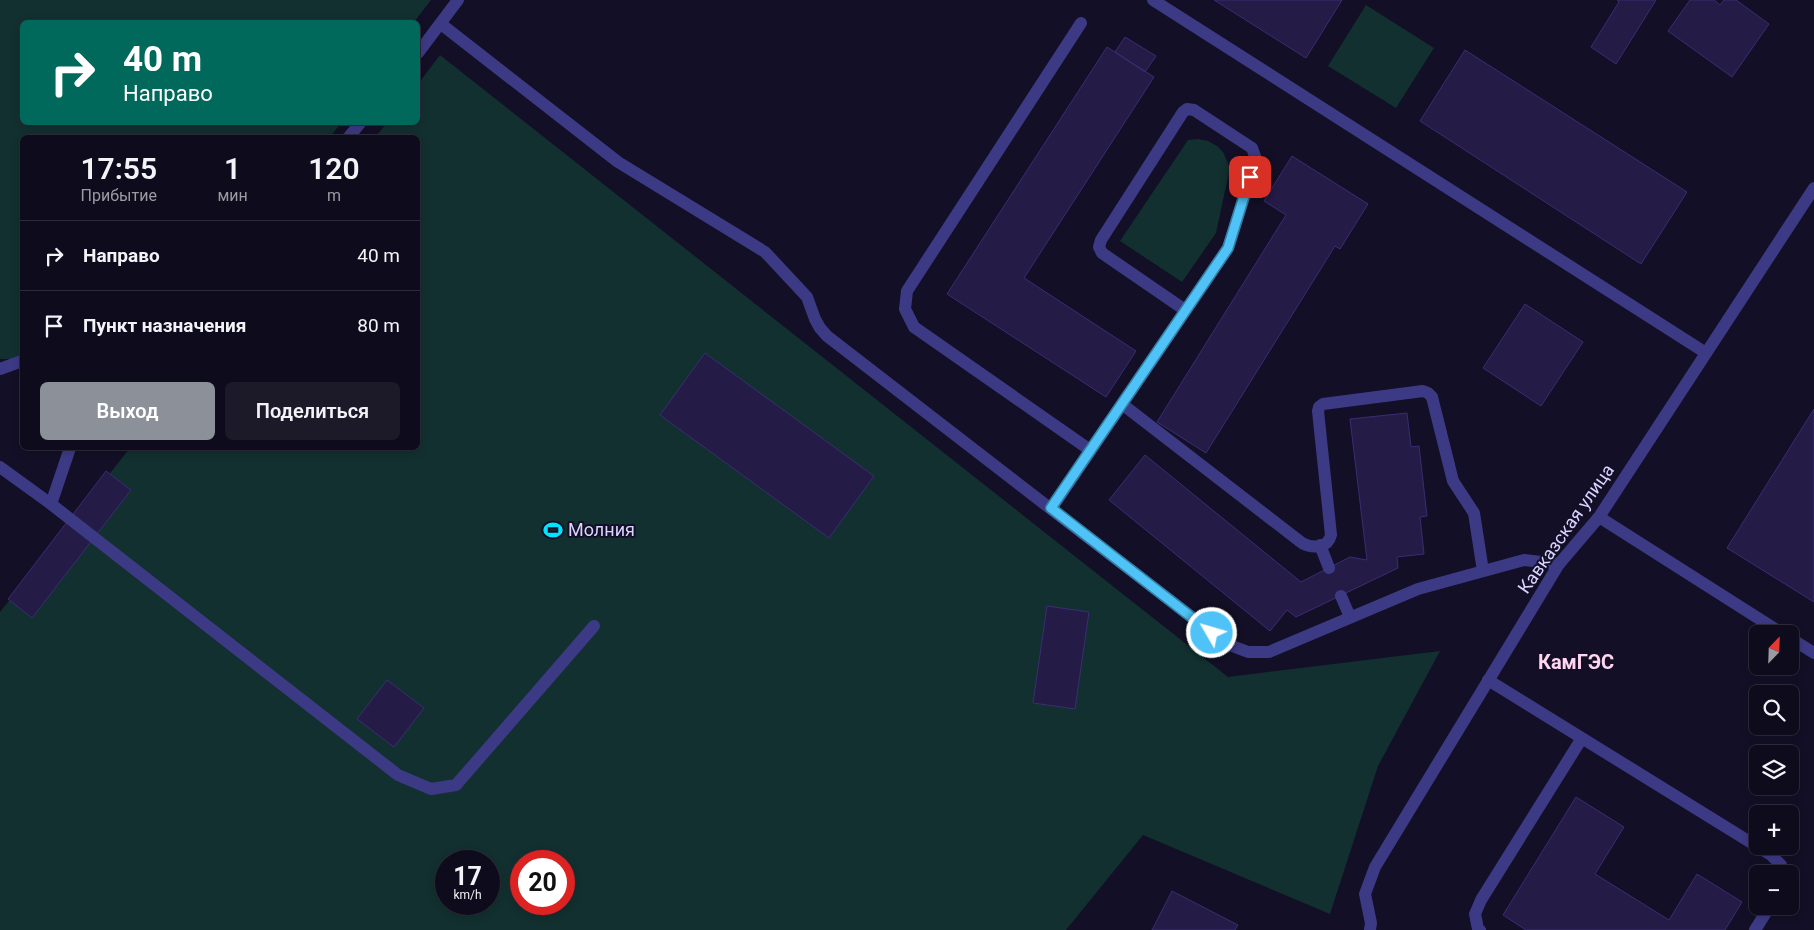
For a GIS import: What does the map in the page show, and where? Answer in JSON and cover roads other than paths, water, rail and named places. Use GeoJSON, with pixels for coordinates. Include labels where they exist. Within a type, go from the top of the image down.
{"type":"FeatureCollection","features":[{"type":"Feature","properties":{"kind":"street"},"geometry":{"type":"LineString","coordinates":[[420,50],[458,0]]}},
{"type":"Feature","properties":{"kind":"street"},"geometry":{"type":"LineString","coordinates":[[1153,0],[1706,353]]}},
{"type":"Feature","properties":{"kind":"street"},"geometry":{"type":"LineString","coordinates":[[1080,23],[906,291],[906,308],[914,327],[1090,450]]}},
{"type":"Feature","properties":{"kind":"street"},"geometry":{"type":"LineString","coordinates":[[441,24],[618,162],[765,252],[807,297],[818,323],[827,336],[1227,644],[1248,652],[1269,652],[1418,589],[1524,560],[1559,564]]}},
{"type":"Feature","properties":{"kind":"street"},"geometry":{"type":"LineString","coordinates":[[1051,508],[1228,248],[1256,159],[1252,148],[1194,110],[1187,109],[1183,112],[1101,240],[1099,247],[1102,253],[1185,310]]}},
{"type":"Feature","properties":{"kind":"street"},"geometry":{"type":"LineString","coordinates":[[350,135],[359,125]]}},
{"type":"Feature","properties":{"kind":"street","name":"Кавказская улица"},"geometry":{"type":"LineString","coordinates":[[1370,930],[1371,923],[1365,894],[1375,867],[1559,564],[1599,516],[1814,188]]}},
{"type":"Feature","properties":{"kind":"street"},"geometry":{"type":"LineString","coordinates":[[0,370],[20,362]]}},
{"type":"Feature","properties":{"kind":"street"},"geometry":{"type":"LineString","coordinates":[[1122,404],[1308,546],[1326,544],[1330,541],[1331,535],[1319,407],[1323,404],[1422,391],[1428,393],[1432,397],[1453,481],[1474,513],[1483,571]]}},
{"type":"Feature","properties":{"kind":"street"},"geometry":{"type":"LineString","coordinates":[[51,504],[69,450]]}},
{"type":"Feature","properties":{"kind":"street"},"geometry":{"type":"LineString","coordinates":[[0,467],[51,504],[398,775],[431,789],[456,785],[594,626]]}},
{"type":"Feature","properties":{"kind":"street"},"geometry":{"type":"LineString","coordinates":[[1599,516],[1769,625]]}},
{"type":"Feature","properties":{"kind":"street"},"geometry":{"type":"LineString","coordinates":[[1320,545],[1329,568]]}},
{"type":"Feature","properties":{"kind":"street"},"geometry":{"type":"LineString","coordinates":[[1341,596],[1350,617]]}},
{"type":"Feature","properties":{"kind":"street"},"geometry":{"type":"LineString","coordinates":[[1799,644],[1814,653]]}},
{"type":"Feature","properties":{"kind":"street"},"geometry":{"type":"LineString","coordinates":[[1488,680],[1771,856],[1781,865]]}},
{"type":"Feature","properties":{"kind":"street"},"geometry":{"type":"LineString","coordinates":[[1480,930],[1478,929],[1475,914],[1481,900],[1582,738]]}},
{"type":"Feature","properties":{"kind":"street"},"geometry":{"type":"LineString","coordinates":[[1756,930],[1765,915]]}},
{"type":"Feature","properties":{"kind":"place","name":"Молния"},"geometry":{"type":"Point","coordinates":[553,530]}},
{"type":"Feature","properties":{"kind":"district","name":"КамГЭС"},"geometry":{"type":"Point","coordinates":[1576,662]}}]}
